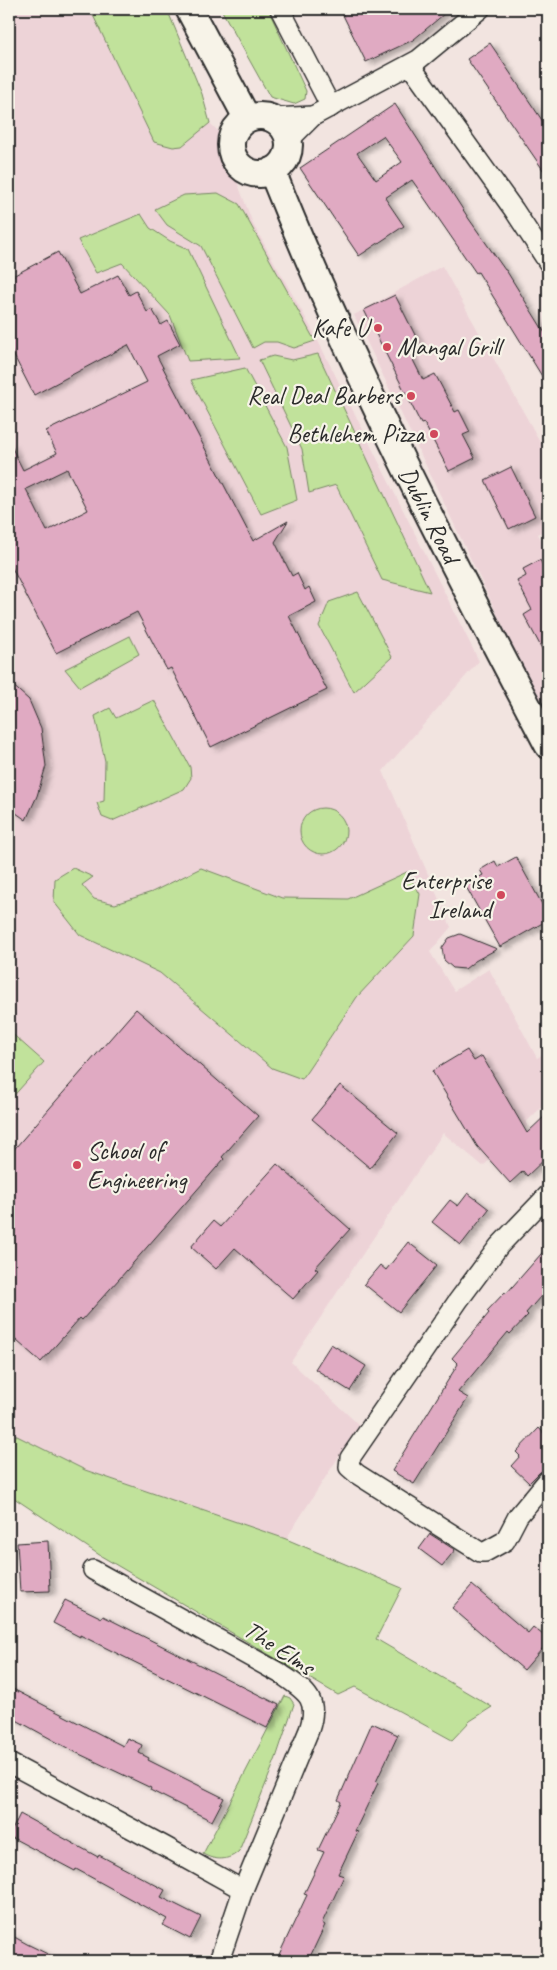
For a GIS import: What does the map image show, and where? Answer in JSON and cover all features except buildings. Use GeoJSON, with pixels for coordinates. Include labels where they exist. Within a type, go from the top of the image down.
{"type":"FeatureCollection","features":[{"type":"Feature","properties":{"kind":"main road"},"geometry":{"type":"LineString","coordinates":[[189,9],[247,118]]}},
{"type":"Feature","properties":{"kind":"main road"},"geometry":{"type":"LineString","coordinates":[[256,115],[273,118],[280,124],[288,140],[289,149],[286,158],[272,172],[255,174],[240,166],[234,159],[230,140],[239,123],[247,118],[256,115]]}},
{"type":"Feature","properties":{"kind":"main road","name":"Dublin Road"},"geometry":{"type":"LineString","coordinates":[[272,172],[300,242],[363,383],[459,575],[547,741]]}},
{"type":"Feature","properties":{"kind":"street"},"geometry":{"type":"LineString","coordinates":[[280,9],[331,107]]}},
{"type":"Feature","properties":{"kind":"street"},"geometry":{"type":"LineString","coordinates":[[288,140],[313,116],[410,65],[480,9]]}},
{"type":"Feature","properties":{"kind":"street"},"geometry":{"type":"LineString","coordinates":[[410,65],[514,210],[548,262]]}},
{"type":"Feature","properties":{"kind":"street"},"geometry":{"type":"LineString","coordinates":[[273,118],[313,116]]}},
{"type":"Feature","properties":{"kind":"street"},"geometry":{"type":"LineString","coordinates":[[548,1195],[499,1246],[458,1301],[350,1458],[349,1467],[350,1470],[480,1552],[485,1552],[505,1541],[518,1516],[548,1480]]}},
{"type":"Feature","properties":{"kind":"street","name":"The Elms"},"geometry":{"type":"LineString","coordinates":[[93,1570],[281,1674],[297,1685],[312,1700],[314,1706],[314,1718],[242,1890],[219,1961]]}},
{"type":"Feature","properties":{"kind":"street"},"geometry":{"type":"LineString","coordinates":[[9,1763],[156,1841],[242,1890]]}},
{"type":"Feature","properties":{"kind":"shaded area"},"geometry":{"type":"Polygon","coordinates":[[[9,9],[167,9],[202,94],[210,123],[218,131],[253,224],[313,331],[479,661],[383,771],[451,927],[430,952],[454,991],[489,969],[537,1058],[548,1051],[548,1072],[544,1075],[548,1087],[548,1101],[526,1122],[527,1126],[483,1166],[443,1133],[291,1362],[359,1425],[286,1539],[85,1470],[9,1432],[9,9]]]}},
{"type":"Feature","properties":{"kind":"shaded area"},"geometry":{"type":"Polygon","coordinates":[[[442,266],[548,456],[548,528],[538,534],[548,553],[548,705],[540,698],[511,643],[354,315],[442,266]]]}},
{"type":"Feature","properties":{"kind":"green space"},"geometry":{"type":"Polygon","coordinates":[[[90,9],[167,9],[202,94],[210,123],[182,146],[173,147],[154,142],[90,9]]]}},
{"type":"Feature","properties":{"kind":"green space"},"geometry":{"type":"Polygon","coordinates":[[[221,9],[268,9],[306,91],[305,99],[294,104],[270,97],[221,9]]]}},
{"type":"Feature","properties":{"kind":"green space"},"geometry":{"type":"Polygon","coordinates":[[[218,193],[239,204],[315,341],[294,348],[277,342],[264,342],[253,348],[201,246],[167,225],[155,209],[184,195],[218,193]]]}},
{"type":"Feature","properties":{"kind":"green space"},"geometry":{"type":"Polygon","coordinates":[[[141,214],[150,228],[170,241],[188,249],[240,358],[188,361],[170,315],[122,263],[96,273],[78,240],[141,214]]]}},
{"type":"Feature","properties":{"kind":"green space"},"geometry":{"type":"Polygon","coordinates":[[[318,354],[430,592],[382,580],[336,485],[309,493],[302,449],[259,360],[273,356],[292,360],[318,354]]]}},
{"type":"Feature","properties":{"kind":"green space"},"geometry":{"type":"Polygon","coordinates":[[[245,368],[287,447],[297,500],[261,514],[191,380],[245,368]]]}},
{"type":"Feature","properties":{"kind":"green space"},"geometry":{"type":"Polygon","coordinates":[[[358,592],[392,657],[354,692],[319,626],[329,602],[358,592]]]}},
{"type":"Feature","properties":{"kind":"green space"},"geometry":{"type":"Polygon","coordinates":[[[130,636],[139,654],[80,687],[65,669],[130,636]]]}},
{"type":"Feature","properties":{"kind":"green space"},"geometry":{"type":"Polygon","coordinates":[[[154,700],[190,767],[191,778],[184,789],[112,821],[102,817],[97,803],[104,801],[105,761],[95,716],[110,708],[116,718],[154,700]]]}},
{"type":"Feature","properties":{"kind":"green space"},"geometry":{"type":"Polygon","coordinates":[[[319,808],[327,808],[336,812],[342,818],[346,831],[342,844],[336,850],[327,854],[319,854],[310,850],[304,844],[300,835],[300,827],[304,818],[310,812],[319,808]]]}},
{"type":"Feature","properties":{"kind":"green space"},"geometry":{"type":"Polygon","coordinates":[[[73,868],[93,877],[82,885],[94,899],[115,904],[152,892],[201,868],[282,898],[348,899],[407,872],[420,894],[414,936],[357,997],[302,1079],[272,1068],[160,973],[80,935],[54,902],[55,879],[73,868]]]}},
{"type":"Feature","properties":{"kind":"green space"},"geometry":{"type":"Polygon","coordinates":[[[9,1031],[44,1062],[9,1101],[9,1031]]]}},
{"type":"Feature","properties":{"kind":"green space"},"geometry":{"type":"Polygon","coordinates":[[[9,1432],[85,1470],[286,1539],[402,1588],[376,1639],[492,1707],[470,1721],[452,1740],[355,1687],[338,1695],[101,1556],[11,1496],[9,1494],[9,1432]]]}},
{"type":"Feature","properties":{"kind":"green space"},"geometry":{"type":"Polygon","coordinates":[[[285,1696],[290,1698],[294,1704],[276,1758],[239,1851],[231,1857],[222,1859],[212,1858],[203,1854],[285,1696]]]}},
{"type":"Feature","properties":{"kind":"place","name":"Kafe U"},"geometry":{"type":"Point","coordinates":[378,328]}},
{"type":"Feature","properties":{"kind":"place","name":"Mangal Grill"},"geometry":{"type":"Point","coordinates":[387,347]}},
{"type":"Feature","properties":{"kind":"place","name":"Real Deal Barbers"},"geometry":{"type":"Point","coordinates":[411,396]}},
{"type":"Feature","properties":{"kind":"place","name":"Bethlehem Pizza"},"geometry":{"type":"Point","coordinates":[434,434]}},
{"type":"Feature","properties":{"kind":"place","name":"Enterprise Ireland"},"geometry":{"type":"Point","coordinates":[501,895]}},
{"type":"Feature","properties":{"kind":"place","name":"School of Engineering"},"geometry":{"type":"Point","coordinates":[77,1165]}}]}
